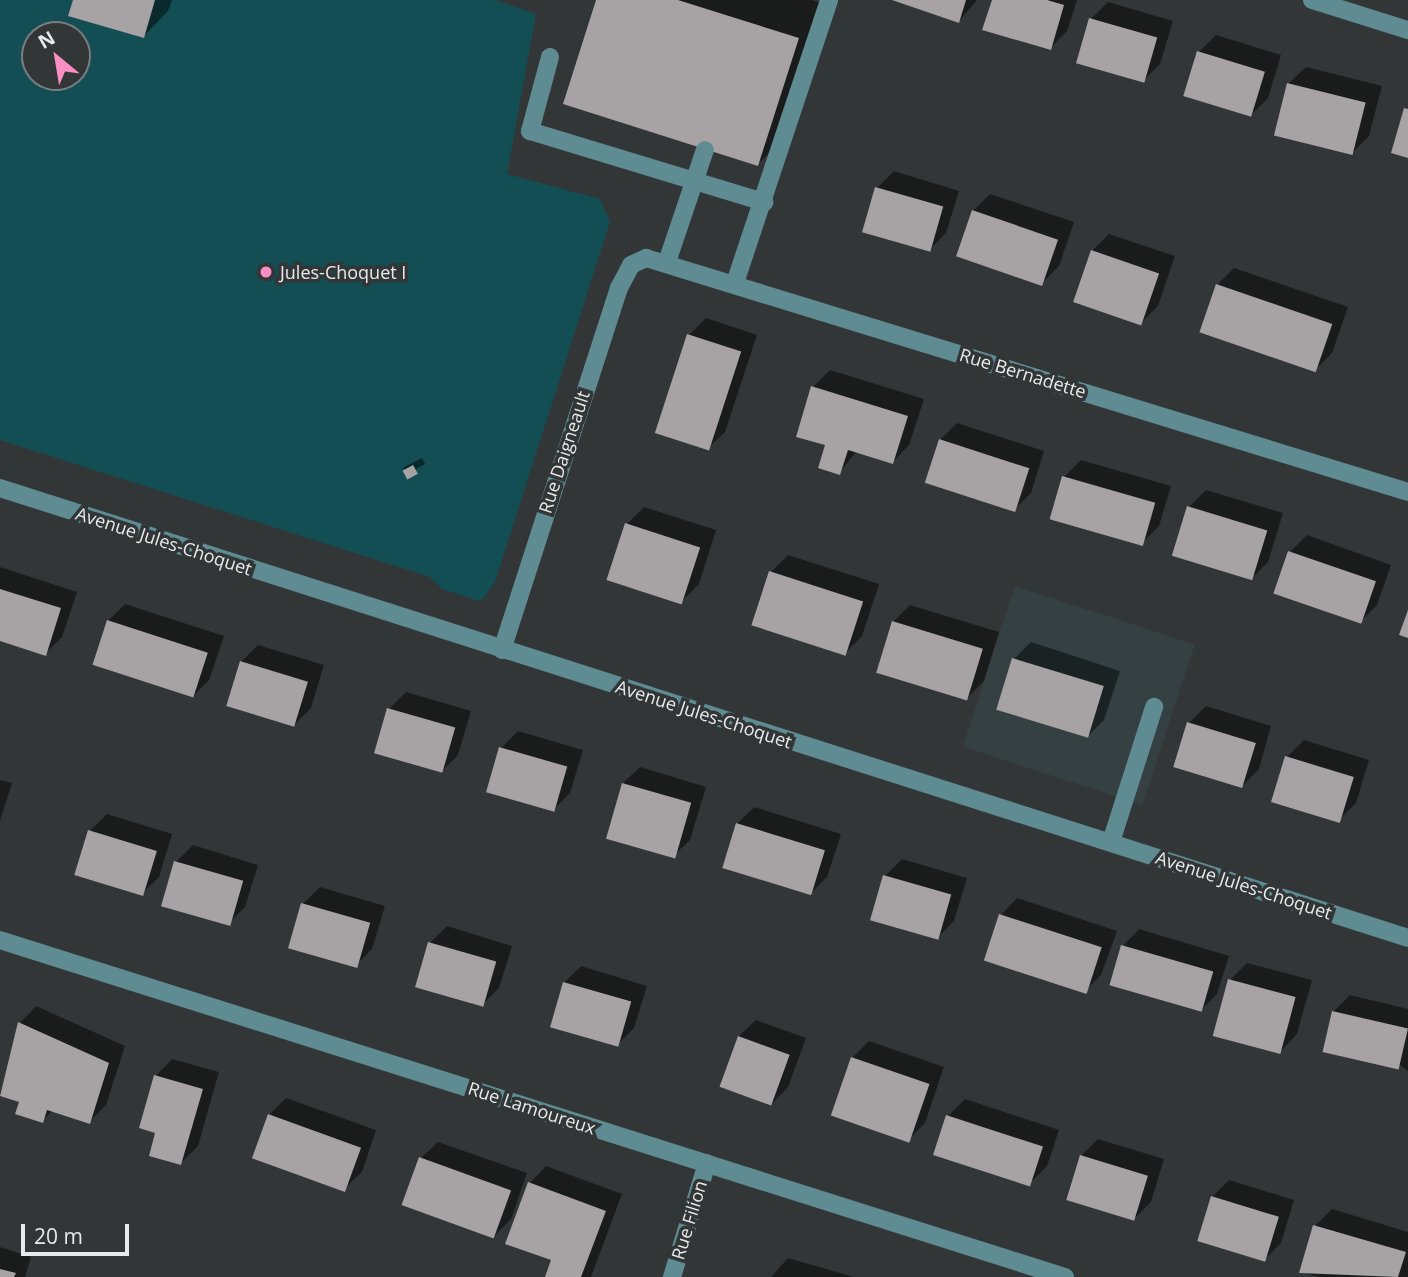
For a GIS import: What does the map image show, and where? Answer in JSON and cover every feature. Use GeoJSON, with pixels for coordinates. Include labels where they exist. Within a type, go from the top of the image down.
{"type":"FeatureCollection","features":[{"type":"Feature","properties":{"kind":"street"},"geometry":{"type":"LineString","coordinates":[[735,283],[765,202],[829,0]]}},
{"type":"Feature","properties":{"kind":"street"},"geometry":{"type":"LineString","coordinates":[[1312,0],[1408,30]]}},
{"type":"Feature","properties":{"kind":"street"},"geometry":{"type":"LineString","coordinates":[[550,57],[530,131],[765,202]]}},
{"type":"Feature","properties":{"kind":"street"},"geometry":{"type":"LineString","coordinates":[[667,262],[705,150]]}},
{"type":"Feature","properties":{"kind":"street","name":"Rue Bernadette"},"geometry":{"type":"LineString","coordinates":[[638,260],[667,262],[1408,492]]}},
{"type":"Feature","properties":{"kind":"street","name":"Rue Daigneault"},"geometry":{"type":"LineString","coordinates":[[502,650],[611,311],[627,271],[638,260]]}},
{"type":"Feature","properties":{"kind":"street","name":"Avenue Jules-Choquet"},"geometry":{"type":"LineString","coordinates":[[0,488],[1408,938]]}},
{"type":"Feature","properties":{"kind":"street"},"geometry":{"type":"LineString","coordinates":[[1111,842],[1154,707]]}},
{"type":"Feature","properties":{"kind":"street","name":"Rue Lamoureux"},"geometry":{"type":"LineString","coordinates":[[0,940],[1065,1277]]}},
{"type":"Feature","properties":{"kind":"street","name":"Rue Filion"},"geometry":{"type":"LineString","coordinates":[[672,1277],[707,1163]]}},
{"type":"Feature","properties":{"kind":"shaded area"},"geometry":{"type":"Polygon","coordinates":[[[0,0],[495,0],[536,14],[507,174],[600,199],[610,222],[495,582],[479,601],[442,589],[430,577],[0,440],[0,0]]]}},
{"type":"Feature","properties":{"kind":"shaded area"},"geometry":{"type":"Polygon","coordinates":[[[1015,586],[1195,644],[1143,805],[963,747],[1015,586]]]}},
{"type":"Feature","properties":{"kind":"building"},"geometry":{"type":"Polygon","coordinates":[[[73,0],[155,0],[144,38],[68,16],[73,0]]]}},
{"type":"Feature","properties":{"kind":"building"},"geometry":{"type":"Polygon","coordinates":[[[596,0],[678,0],[799,38],[758,166],[563,104],[596,0]]]}},
{"type":"Feature","properties":{"kind":"building"},"geometry":{"type":"Polygon","coordinates":[[[892,0],[966,0],[959,23],[892,0]]]}},
{"type":"Feature","properties":{"kind":"building"},"geometry":{"type":"Polygon","coordinates":[[[992,0],[1047,0],[1064,5],[1051,50],[982,30],[992,0]]]}},
{"type":"Feature","properties":{"kind":"building"},"geometry":{"type":"Polygon","coordinates":[[[1089,18],[1157,38],[1144,83],[1076,63],[1089,18]]]}},
{"type":"Feature","properties":{"kind":"building"},"geometry":{"type":"Polygon","coordinates":[[[1197,51],[1265,72],[1251,117],[1183,96],[1197,51]]]}},
{"type":"Feature","properties":{"kind":"building"},"geometry":{"type":"Polygon","coordinates":[[[1287,83],[1366,103],[1353,155],[1274,135],[1287,83]]]}},
{"type":"Feature","properties":{"kind":"building"},"geometry":{"type":"Polygon","coordinates":[[[1404,108],[1408,109],[1408,158],[1391,153],[1404,108]]]}},
{"type":"Feature","properties":{"kind":"building"},"geometry":{"type":"Polygon","coordinates":[[[875,187],[943,207],[930,252],[862,232],[875,187]]]}},
{"type":"Feature","properties":{"kind":"building"},"geometry":{"type":"Polygon","coordinates":[[[972,210],[1058,240],[1042,286],[956,256],[972,210]]]}},
{"type":"Feature","properties":{"kind":"building"},"geometry":{"type":"Polygon","coordinates":[[[1091,250],[1159,273],[1141,325],[1073,302],[1091,250]]]}},
{"type":"Feature","properties":{"kind":"building"},"geometry":{"type":"Polygon","coordinates":[[[1216,284],[1332,324],[1316,372],[1199,332],[1216,284]]]}},
{"type":"Feature","properties":{"kind":"building"},"geometry":{"type":"Polygon","coordinates":[[[687,334],[741,352],[709,451],[655,433],[687,334]]]}},
{"type":"Feature","properties":{"kind":"building"},"geometry":{"type":"Polygon","coordinates":[[[811,386],[908,416],[893,464],[848,450],[840,475],[818,468],[825,445],[796,437],[811,386]]]}},
{"type":"Feature","properties":{"kind":"building"},"geometry":{"type":"Polygon","coordinates":[[[939,439],[1029,468],[1015,512],[925,483],[939,439]]]}},
{"type":"Feature","properties":{"kind":"building"},"geometry":{"type":"Polygon","coordinates":[[[413,465],[418,474],[407,480],[403,471],[413,465]]]}},
{"type":"Feature","properties":{"kind":"building"},"geometry":{"type":"Polygon","coordinates":[[[1062,476],[1155,503],[1143,546],[1050,519],[1062,476]]]}},
{"type":"Feature","properties":{"kind":"building"},"geometry":{"type":"Polygon","coordinates":[[[1187,506],[1267,531],[1252,580],[1172,556],[1187,506]]]}},
{"type":"Feature","properties":{"kind":"building"},"geometry":{"type":"Polygon","coordinates":[[[625,523],[700,547],[682,604],[606,580],[625,523]]]}},
{"type":"Feature","properties":{"kind":"building"},"geometry":{"type":"Polygon","coordinates":[[[1288,551],[1376,581],[1361,624],[1273,594],[1288,551]]]}},
{"type":"Feature","properties":{"kind":"building"},"geometry":{"type":"Polygon","coordinates":[[[769,571],[863,602],[846,656],[751,625],[769,571]]]}},
{"type":"Feature","properties":{"kind":"building"},"geometry":{"type":"Polygon","coordinates":[[[0,589],[61,608],[46,656],[0,641],[0,589]]]}},
{"type":"Feature","properties":{"kind":"building"},"geometry":{"type":"Polygon","coordinates":[[[1408,610],[1408,638],[1399,635],[1408,610]]]}},
{"type":"Feature","properties":{"kind":"building"},"geometry":{"type":"Polygon","coordinates":[[[107,620],[208,653],[193,697],[92,665],[107,620]]]}},
{"type":"Feature","properties":{"kind":"building"},"geometry":{"type":"Polygon","coordinates":[[[892,621],[983,649],[967,700],[876,673],[892,621]]]}},
{"type":"Feature","properties":{"kind":"building"},"geometry":{"type":"Polygon","coordinates":[[[1012,658],[1104,686],[1088,738],[996,710],[1012,658]]]}},
{"type":"Feature","properties":{"kind":"building"},"geometry":{"type":"Polygon","coordinates":[[[240,661],[308,682],[294,727],[226,706],[240,661]]]}},
{"type":"Feature","properties":{"kind":"building"},"geometry":{"type":"Polygon","coordinates":[[[387,708],[455,728],[442,773],[374,753],[387,708]]]}},
{"type":"Feature","properties":{"kind":"building"},"geometry":{"type":"Polygon","coordinates":[[[1187,722],[1256,743],[1242,788],[1173,767],[1187,722]]]}},
{"type":"Feature","properties":{"kind":"building"},"geometry":{"type":"Polygon","coordinates":[[[499,747],[567,767],[554,812],[486,792],[499,747]]]}},
{"type":"Feature","properties":{"kind":"building"},"geometry":{"type":"Polygon","coordinates":[[[1285,756],[1354,777],[1340,823],[1271,802],[1285,756]]]}},
{"type":"Feature","properties":{"kind":"building"},"geometry":{"type":"Polygon","coordinates":[[[622,783],[691,803],[675,859],[606,839],[622,783]]]}},
{"type":"Feature","properties":{"kind":"building"},"geometry":{"type":"Polygon","coordinates":[[[736,823],[825,850],[811,895],[722,868],[736,823]]]}},
{"type":"Feature","properties":{"kind":"building"},"geometry":{"type":"Polygon","coordinates":[[[88,830],[157,851],[143,896],[74,875],[88,830]]]}},
{"type":"Feature","properties":{"kind":"building"},"geometry":{"type":"Polygon","coordinates":[[[174,861],[243,881],[230,926],[161,906],[174,861]]]}},
{"type":"Feature","properties":{"kind":"building"},"geometry":{"type":"Polygon","coordinates":[[[883,875],[951,895],[938,940],[870,920],[883,875]]]}},
{"type":"Feature","properties":{"kind":"building"},"geometry":{"type":"Polygon","coordinates":[[[301,903],[370,923],[357,968],[288,948],[301,903]]]}},
{"type":"Feature","properties":{"kind":"building"},"geometry":{"type":"Polygon","coordinates":[[[999,914],[1102,947],[1087,994],[984,961],[999,914]]]}},
{"type":"Feature","properties":{"kind":"building"},"geometry":{"type":"Polygon","coordinates":[[[428,942],[496,962],[483,1007],[415,987],[428,942]]]}},
{"type":"Feature","properties":{"kind":"building"},"geometry":{"type":"Polygon","coordinates":[[[1121,945],[1213,971],[1202,1012],[1109,985],[1121,945]]]}},
{"type":"Feature","properties":{"kind":"building"},"geometry":{"type":"Polygon","coordinates":[[[1228,979],[1296,997],[1280,1054],[1213,1036],[1228,979]]]}},
{"type":"Feature","properties":{"kind":"building"},"geometry":{"type":"Polygon","coordinates":[[[563,982],[631,1002],[618,1047],[550,1027],[563,982]]]}},
{"type":"Feature","properties":{"kind":"building"},"geometry":{"type":"Polygon","coordinates":[[[1332,1011],[1408,1029],[1399,1069],[1323,1052],[1332,1011]]]}},
{"type":"Feature","properties":{"kind":"building"},"geometry":{"type":"Polygon","coordinates":[[[18,1022],[109,1063],[90,1124],[47,1110],[43,1123],[15,1114],[19,1102],[0,1096],[18,1022]]]}},
{"type":"Feature","properties":{"kind":"building"},"geometry":{"type":"Polygon","coordinates":[[[738,1036],[790,1055],[771,1106],[720,1087],[738,1036]]]}},
{"type":"Feature","properties":{"kind":"building"},"geometry":{"type":"Polygon","coordinates":[[[851,1057],[929,1084],[909,1143],[831,1116],[851,1057]]]}},
{"type":"Feature","properties":{"kind":"building"},"geometry":{"type":"Polygon","coordinates":[[[154,1075],[203,1089],[181,1165],[149,1156],[155,1133],[139,1128],[154,1075]]]}},
{"type":"Feature","properties":{"kind":"building"},"geometry":{"type":"Polygon","coordinates":[[[268,1114],[361,1148],[345,1192],[252,1158],[268,1114]]]}},
{"type":"Feature","properties":{"kind":"building"},"geometry":{"type":"Polygon","coordinates":[[[946,1115],[1043,1147],[1030,1186],[933,1155],[946,1115]]]}},
{"type":"Feature","properties":{"kind":"building"},"geometry":{"type":"Polygon","coordinates":[[[1080,1155],[1148,1176],[1134,1221],[1066,1200],[1080,1155]]]}},
{"type":"Feature","properties":{"kind":"building"},"geometry":{"type":"Polygon","coordinates":[[[419,1157],[511,1191],[494,1238],[402,1205],[419,1157]]]}},
{"type":"Feature","properties":{"kind":"building"},"geometry":{"type":"Polygon","coordinates":[[[528,1182],[606,1211],[581,1277],[545,1277],[551,1260],[505,1244],[528,1182]]]}},
{"type":"Feature","properties":{"kind":"building"},"geometry":{"type":"Polygon","coordinates":[[[1211,1196],[1279,1217],[1265,1262],[1197,1241],[1211,1196]]]}},
{"type":"Feature","properties":{"kind":"building"},"geometry":{"type":"Polygon","coordinates":[[[1313,1225],[1406,1252],[1398,1277],[1299,1273],[1313,1225]]]}},
{"type":"Feature","properties":{"kind":"building"},"geometry":{"type":"Polygon","coordinates":[[[0,1269],[16,1273],[14,1277],[0,1277],[0,1269]]]}},
{"type":"Feature","properties":{"kind":"place","name":"Jules-Choquet I"},"geometry":{"type":"Point","coordinates":[266,272]}}]}
